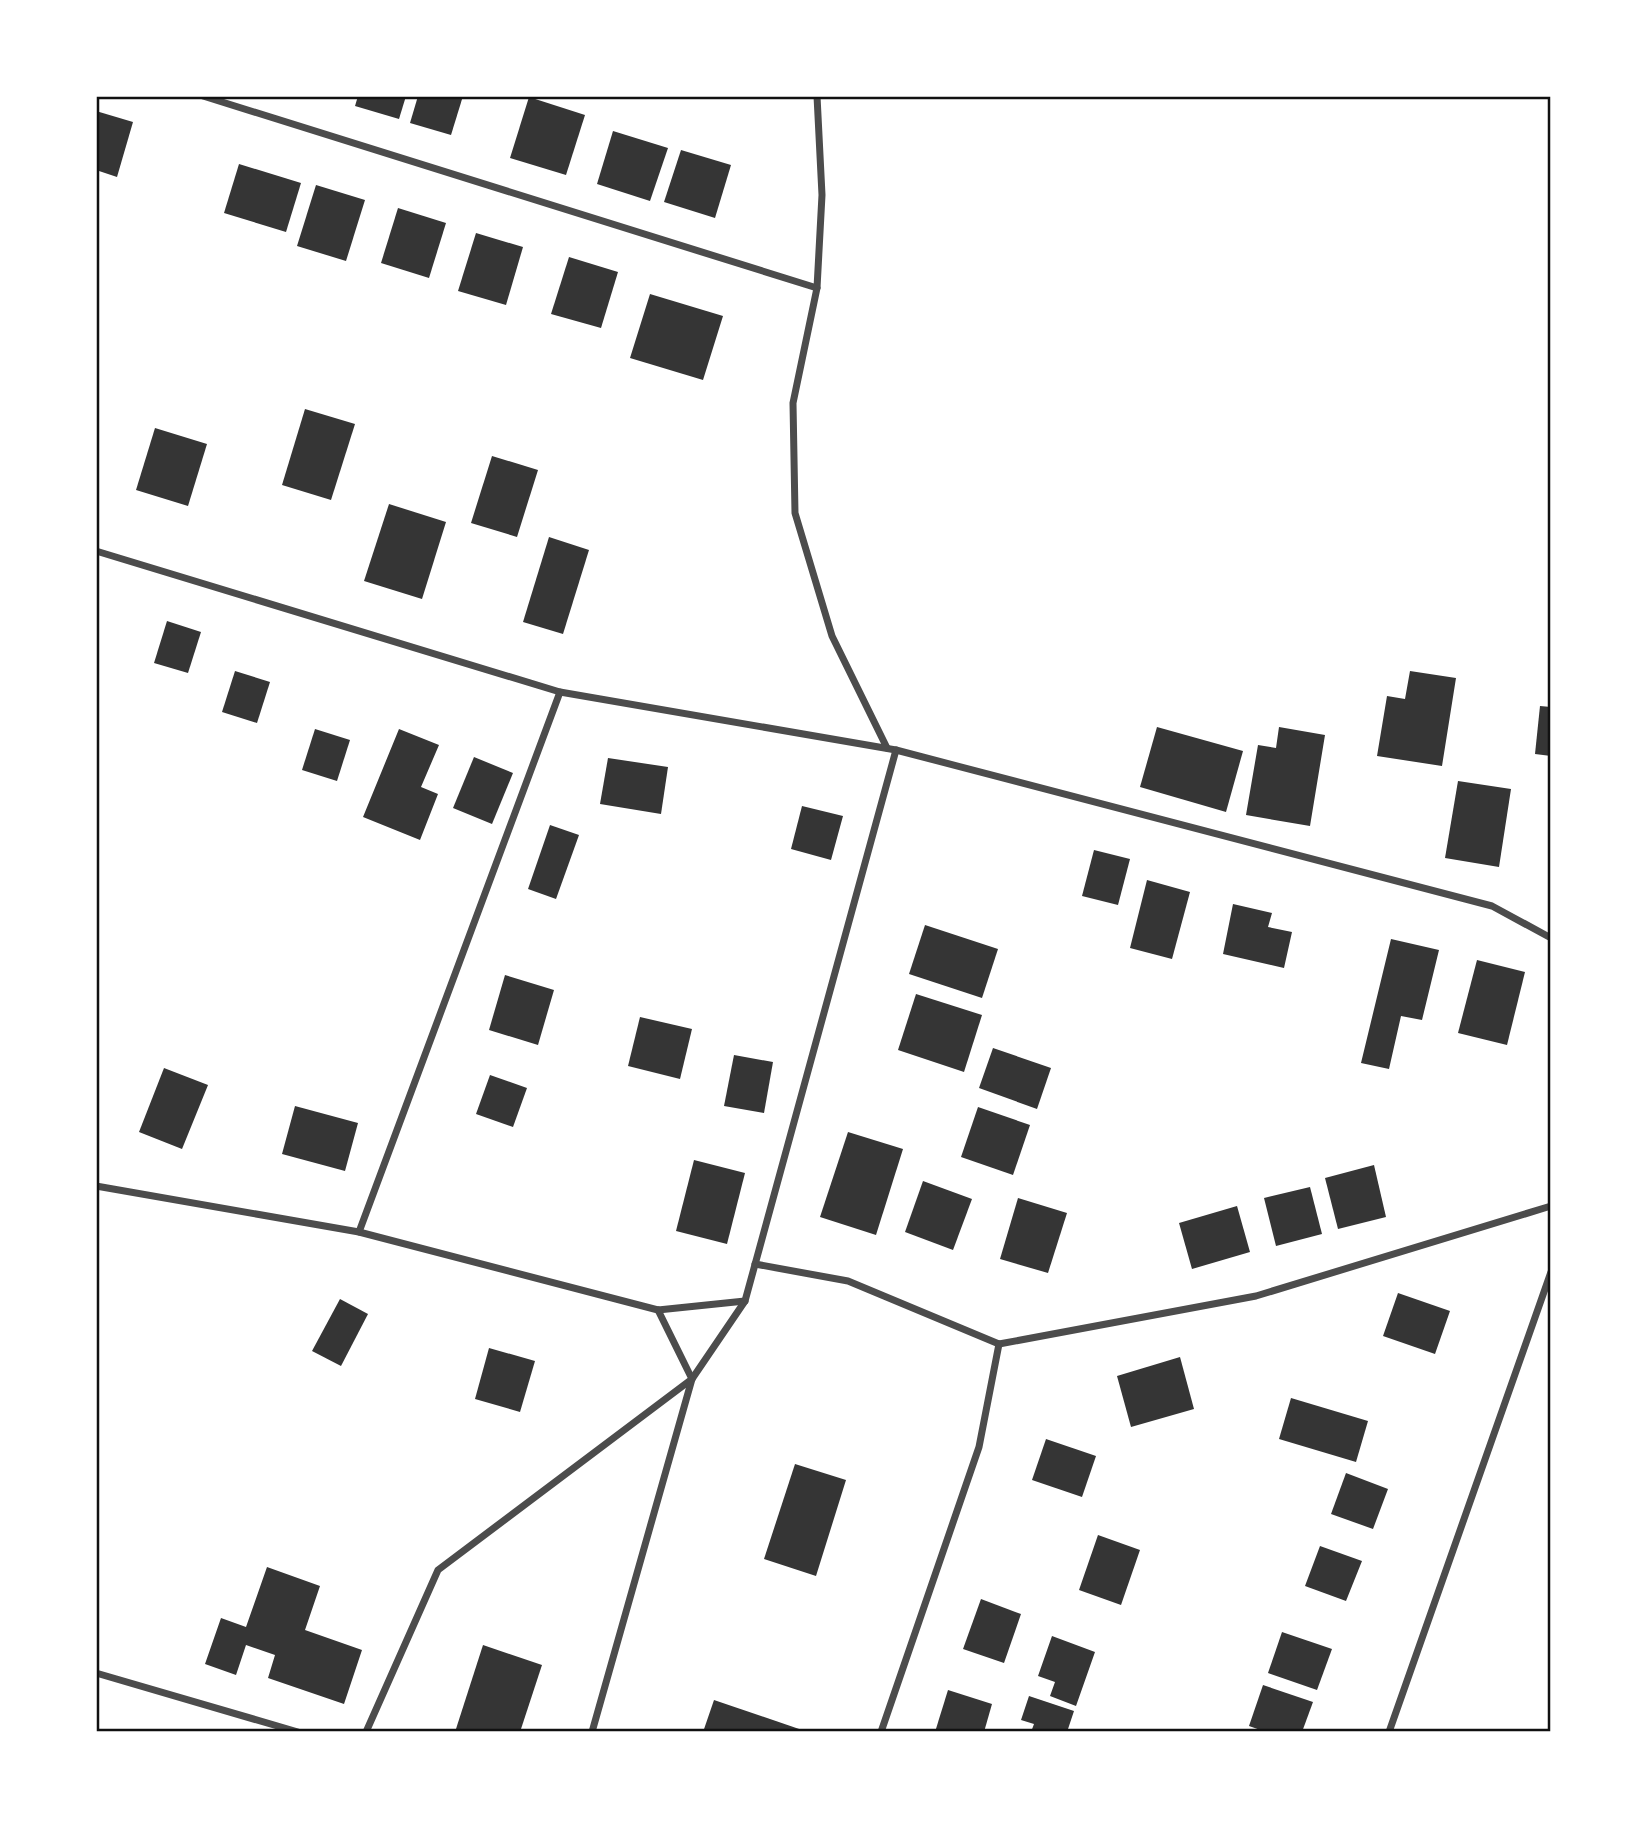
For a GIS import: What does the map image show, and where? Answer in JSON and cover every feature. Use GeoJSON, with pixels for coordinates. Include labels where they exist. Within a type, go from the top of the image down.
{"type":"FeatureCollection","features":[{"type":"Feature","properties":{"kind":"street"},"geometry":{"type":"LineString","coordinates":[[203,96],[817,288]]}},
{"type":"Feature","properties":{"kind":"street"},"geometry":{"type":"LineString","coordinates":[[817,96],[822,195],[817,288],[793,402],[795,513],[832,636],[887,748]]}},
{"type":"Feature","properties":{"kind":"street"},"geometry":{"type":"LineString","coordinates":[[96,551],[560,692],[897,750],[1492,906],[1551,938]]}},
{"type":"Feature","properties":{"kind":"street"},"geometry":{"type":"LineString","coordinates":[[359,1232],[560,692]]}},
{"type":"Feature","properties":{"kind":"street"},"geometry":{"type":"LineString","coordinates":[[592,1732],[692,1379],[745,1301],[897,750]]}},
{"type":"Feature","properties":{"kind":"street"},"geometry":{"type":"LineString","coordinates":[[96,1186],[359,1232],[659,1310],[745,1301]]}},
{"type":"Feature","properties":{"kind":"street"},"geometry":{"type":"LineString","coordinates":[[755,1264],[848,1281],[999,1344],[1256,1296],[1551,1206]]}},
{"type":"Feature","properties":{"kind":"street"},"geometry":{"type":"LineString","coordinates":[[1389,1732],[1551,1272]]}},
{"type":"Feature","properties":{"kind":"street"},"geometry":{"type":"LineString","coordinates":[[659,1310],[692,1379]]}},
{"type":"Feature","properties":{"kind":"street"},"geometry":{"type":"LineString","coordinates":[[881,1732],[979,1447],[999,1344]]}},
{"type":"Feature","properties":{"kind":"street"},"geometry":{"type":"LineString","coordinates":[[366,1732],[438,1570],[692,1379]]}},
{"type":"Feature","properties":{"kind":"street"},"geometry":{"type":"LineString","coordinates":[[96,1673],[298,1732]]}},
{"type":"Feature","properties":{"kind":"building"},"geometry":{"type":"Polygon","coordinates":[[[358,96],[406,96],[399,119],[355,106],[358,96]]]}},
{"type":"Feature","properties":{"kind":"building"},"geometry":{"type":"Polygon","coordinates":[[[418,96],[463,96],[451,135],[410,123],[418,96]]]}},
{"type":"Feature","properties":{"kind":"building"},"geometry":{"type":"Polygon","coordinates":[[[529,97],[585,115],[566,175],[510,158],[529,97]]]}},
{"type":"Feature","properties":{"kind":"building"},"geometry":{"type":"Polygon","coordinates":[[[96,111],[133,122],[117,177],[96,170],[96,111]]]}},
{"type":"Feature","properties":{"kind":"building"},"geometry":{"type":"Polygon","coordinates":[[[613,131],[668,148],[650,201],[597,184],[613,131]]]}},
{"type":"Feature","properties":{"kind":"building"},"geometry":{"type":"Polygon","coordinates":[[[681,150],[731,165],[715,218],[664,202],[681,150]]]}},
{"type":"Feature","properties":{"kind":"building"},"geometry":{"type":"Polygon","coordinates":[[[239,164],[301,183],[286,232],[224,213],[239,164]]]}},
{"type":"Feature","properties":{"kind":"building"},"geometry":{"type":"Polygon","coordinates":[[[316,185],[365,200],[346,261],[297,246],[316,185]]]}},
{"type":"Feature","properties":{"kind":"building"},"geometry":{"type":"Polygon","coordinates":[[[398,208],[446,223],[429,278],[381,263],[398,208]]]}},
{"type":"Feature","properties":{"kind":"building"},"geometry":{"type":"Polygon","coordinates":[[[476,233],[523,247],[506,305],[458,291],[476,233]]]}},
{"type":"Feature","properties":{"kind":"building"},"geometry":{"type":"Polygon","coordinates":[[[569,257],[618,272],[601,328],[551,314],[569,257]]]}},
{"type":"Feature","properties":{"kind":"building"},"geometry":{"type":"Polygon","coordinates":[[[650,294],[723,316],[703,380],[630,358],[650,294]]]}},
{"type":"Feature","properties":{"kind":"building"},"geometry":{"type":"Polygon","coordinates":[[[305,409],[355,424],[331,500],[282,485],[305,409]]]}},
{"type":"Feature","properties":{"kind":"building"},"geometry":{"type":"Polygon","coordinates":[[[155,428],[207,444],[188,506],[136,490],[155,428]]]}},
{"type":"Feature","properties":{"kind":"building"},"geometry":{"type":"Polygon","coordinates":[[[492,456],[538,470],[517,537],[471,523],[492,456]]]}},
{"type":"Feature","properties":{"kind":"building"},"geometry":{"type":"Polygon","coordinates":[[[389,504],[446,522],[422,599],[364,581],[389,504]]]}},
{"type":"Feature","properties":{"kind":"building"},"geometry":{"type":"Polygon","coordinates":[[[549,537],[589,550],[563,634],[523,622],[549,537]]]}},
{"type":"Feature","properties":{"kind":"building"},"geometry":{"type":"Polygon","coordinates":[[[167,621],[201,632],[188,673],[154,663],[167,621]]]}},
{"type":"Feature","properties":{"kind":"building"},"geometry":{"type":"Polygon","coordinates":[[[235,671],[270,682],[257,723],[222,712],[235,671]]]}},
{"type":"Feature","properties":{"kind":"building"},"geometry":{"type":"Polygon","coordinates":[[[1410,671],[1456,678],[1442,766],[1377,756],[1387,696],[1405,699],[1410,671]]]}},
{"type":"Feature","properties":{"kind":"building"},"geometry":{"type":"Polygon","coordinates":[[[1540,706],[1551,707],[1551,756],[1535,754],[1540,706]]]}},
{"type":"Feature","properties":{"kind":"building"},"geometry":{"type":"Polygon","coordinates":[[[1157,727],[1243,751],[1226,812],[1140,787],[1157,727]]]}},
{"type":"Feature","properties":{"kind":"building"},"geometry":{"type":"Polygon","coordinates":[[[1279,727],[1325,735],[1310,826],[1246,815],[1258,745],[1276,748],[1279,727]]]}},
{"type":"Feature","properties":{"kind":"building"},"geometry":{"type":"Polygon","coordinates":[[[315,729],[350,740],[337,781],[302,770],[315,729]]]}},
{"type":"Feature","properties":{"kind":"building"},"geometry":{"type":"Polygon","coordinates":[[[399,729],[439,745],[421,787],[438,794],[420,840],[363,817],[399,729]]]}},
{"type":"Feature","properties":{"kind":"building"},"geometry":{"type":"Polygon","coordinates":[[[474,757],[513,773],[492,824],[453,808],[474,757]]]}},
{"type":"Feature","properties":{"kind":"building"},"geometry":{"type":"Polygon","coordinates":[[[608,758],[668,767],[661,814],[600,804],[608,758]]]}},
{"type":"Feature","properties":{"kind":"building"},"geometry":{"type":"Polygon","coordinates":[[[1458,781],[1511,789],[1499,867],[1445,858],[1458,781]]]}},
{"type":"Feature","properties":{"kind":"building"},"geometry":{"type":"Polygon","coordinates":[[[802,806],[843,816],[831,860],[791,849],[802,806]]]}},
{"type":"Feature","properties":{"kind":"building"},"geometry":{"type":"Polygon","coordinates":[[[550,825],[579,835],[556,899],[528,889],[550,825]]]}},
{"type":"Feature","properties":{"kind":"building"},"geometry":{"type":"Polygon","coordinates":[[[1094,850],[1130,859],[1118,905],[1082,896],[1094,850]]]}},
{"type":"Feature","properties":{"kind":"building"},"geometry":{"type":"Polygon","coordinates":[[[1147,880],[1190,892],[1172,959],[1130,948],[1147,880]]]}},
{"type":"Feature","properties":{"kind":"building"},"geometry":{"type":"Polygon","coordinates":[[[1233,904],[1272,913],[1268,927],[1292,932],[1284,968],[1223,954],[1233,904]]]}},
{"type":"Feature","properties":{"kind":"building"},"geometry":{"type":"Polygon","coordinates":[[[925,925],[998,949],[982,998],[909,974],[925,925]]]}},
{"type":"Feature","properties":{"kind":"building"},"geometry":{"type":"Polygon","coordinates":[[[1391,939],[1439,950],[1422,1020],[1401,1016],[1389,1069],[1361,1063],[1391,939]]]}},
{"type":"Feature","properties":{"kind":"building"},"geometry":{"type":"Polygon","coordinates":[[[1477,960],[1525,972],[1507,1045],[1458,1033],[1477,960]]]}},
{"type":"Feature","properties":{"kind":"building"},"geometry":{"type":"Polygon","coordinates":[[[505,975],[554,990],[538,1045],[489,1030],[505,975]]]}},
{"type":"Feature","properties":{"kind":"building"},"geometry":{"type":"Polygon","coordinates":[[[916,994],[982,1015],[964,1072],[898,1050],[916,994]]]}},
{"type":"Feature","properties":{"kind":"building"},"geometry":{"type":"Polygon","coordinates":[[[640,1017],[692,1029],[680,1079],[628,1066],[640,1017]]]}},
{"type":"Feature","properties":{"kind":"building"},"geometry":{"type":"Polygon","coordinates":[[[993,1048],[1051,1068],[1037,1109],[979,1088],[993,1048]]]}},
{"type":"Feature","properties":{"kind":"building"},"geometry":{"type":"Polygon","coordinates":[[[734,1055],[773,1062],[764,1113],[724,1106],[734,1055]]]}},
{"type":"Feature","properties":{"kind":"building"},"geometry":{"type":"Polygon","coordinates":[[[164,1068],[208,1085],[182,1149],[139,1132],[164,1068]]]}},
{"type":"Feature","properties":{"kind":"building"},"geometry":{"type":"Polygon","coordinates":[[[490,1075],[527,1088],[513,1127],[476,1114],[490,1075]]]}},
{"type":"Feature","properties":{"kind":"building"},"geometry":{"type":"Polygon","coordinates":[[[295,1106],[358,1123],[345,1171],[282,1154],[295,1106]]]}},
{"type":"Feature","properties":{"kind":"building"},"geometry":{"type":"Polygon","coordinates":[[[978,1107],[1030,1125],[1013,1175],[961,1157],[978,1107]]]}},
{"type":"Feature","properties":{"kind":"building"},"geometry":{"type":"Polygon","coordinates":[[[848,1132],[903,1149],[876,1235],[820,1217],[848,1132]]]}},
{"type":"Feature","properties":{"kind":"building"},"geometry":{"type":"Polygon","coordinates":[[[694,1160],[745,1173],[727,1244],[676,1231],[694,1160]]]}},
{"type":"Feature","properties":{"kind":"building"},"geometry":{"type":"Polygon","coordinates":[[[1374,1165],[1386,1217],[1338,1229],[1325,1178],[1374,1165]]]}},
{"type":"Feature","properties":{"kind":"building"},"geometry":{"type":"Polygon","coordinates":[[[923,1181],[972,1199],[953,1250],[905,1232],[923,1181]]]}},
{"type":"Feature","properties":{"kind":"building"},"geometry":{"type":"Polygon","coordinates":[[[1310,1187],[1322,1234],[1276,1246],[1264,1198],[1310,1187]]]}},
{"type":"Feature","properties":{"kind":"building"},"geometry":{"type":"Polygon","coordinates":[[[1018,1198],[1067,1213],[1048,1273],[1000,1259],[1018,1198]]]}},
{"type":"Feature","properties":{"kind":"building"},"geometry":{"type":"Polygon","coordinates":[[[1237,1206],[1250,1252],[1192,1269],[1179,1223],[1237,1206]]]}},
{"type":"Feature","properties":{"kind":"building"},"geometry":{"type":"Polygon","coordinates":[[[1398,1293],[1450,1311],[1435,1354],[1383,1336],[1398,1293]]]}},
{"type":"Feature","properties":{"kind":"building"},"geometry":{"type":"Polygon","coordinates":[[[340,1299],[368,1314],[341,1366],[312,1351],[340,1299]]]}},
{"type":"Feature","properties":{"kind":"building"},"geometry":{"type":"Polygon","coordinates":[[[489,1348],[535,1361],[520,1412],[475,1399],[489,1348]]]}},
{"type":"Feature","properties":{"kind":"building"},"geometry":{"type":"Polygon","coordinates":[[[1180,1357],[1194,1409],[1131,1427],[1117,1376],[1180,1357]]]}},
{"type":"Feature","properties":{"kind":"building"},"geometry":{"type":"Polygon","coordinates":[[[1291,1398],[1368,1421],[1356,1462],[1279,1439],[1291,1398]]]}},
{"type":"Feature","properties":{"kind":"building"},"geometry":{"type":"Polygon","coordinates":[[[1046,1439],[1096,1456],[1082,1497],[1032,1480],[1046,1439]]]}},
{"type":"Feature","properties":{"kind":"building"},"geometry":{"type":"Polygon","coordinates":[[[795,1464],[846,1480],[816,1576],[764,1559],[795,1464]]]}},
{"type":"Feature","properties":{"kind":"building"},"geometry":{"type":"Polygon","coordinates":[[[1346,1473],[1388,1489],[1373,1529],[1331,1514],[1346,1473]]]}},
{"type":"Feature","properties":{"kind":"building"},"geometry":{"type":"Polygon","coordinates":[[[1098,1535],[1140,1550],[1121,1605],[1079,1590],[1098,1535]]]}},
{"type":"Feature","properties":{"kind":"building"},"geometry":{"type":"Polygon","coordinates":[[[1320,1546],[1362,1561],[1346,1601],[1305,1586],[1320,1546]]]}},
{"type":"Feature","properties":{"kind":"building"},"geometry":{"type":"Polygon","coordinates":[[[267,1567],[320,1586],[305,1630],[362,1650],[344,1704],[268,1678],[275,1655],[246,1645],[236,1675],[205,1664],[221,1618],[246,1627],[267,1567]]]}},
{"type":"Feature","properties":{"kind":"building"},"geometry":{"type":"Polygon","coordinates":[[[981,1599],[1021,1614],[1004,1663],[963,1649],[981,1599]]]}},
{"type":"Feature","properties":{"kind":"building"},"geometry":{"type":"Polygon","coordinates":[[[1282,1632],[1332,1649],[1317,1690],[1268,1673],[1282,1632]]]}},
{"type":"Feature","properties":{"kind":"building"},"geometry":{"type":"Polygon","coordinates":[[[1052,1636],[1095,1652],[1076,1706],[1050,1696],[1055,1682],[1038,1676],[1052,1636]]]}},
{"type":"Feature","properties":{"kind":"building"},"geometry":{"type":"Polygon","coordinates":[[[483,1645],[542,1665],[520,1732],[455,1732],[483,1645]]]}},
{"type":"Feature","properties":{"kind":"building"},"geometry":{"type":"Polygon","coordinates":[[[1263,1685],[1313,1702],[1302,1732],[1266,1732],[1249,1726],[1263,1685]]]}},
{"type":"Feature","properties":{"kind":"building"},"geometry":{"type":"Polygon","coordinates":[[[948,1690],[992,1704],[984,1732],[935,1732],[948,1690]]]}},
{"type":"Feature","properties":{"kind":"building"},"geometry":{"type":"Polygon","coordinates":[[[1029,1696],[1074,1711],[1067,1732],[1031,1732],[1034,1724],[1021,1720],[1029,1696]]]}},
{"type":"Feature","properties":{"kind":"building"},"geometry":{"type":"Polygon","coordinates":[[[714,1700],[805,1731],[805,1732],[703,1732],[714,1700]]]}}]}
